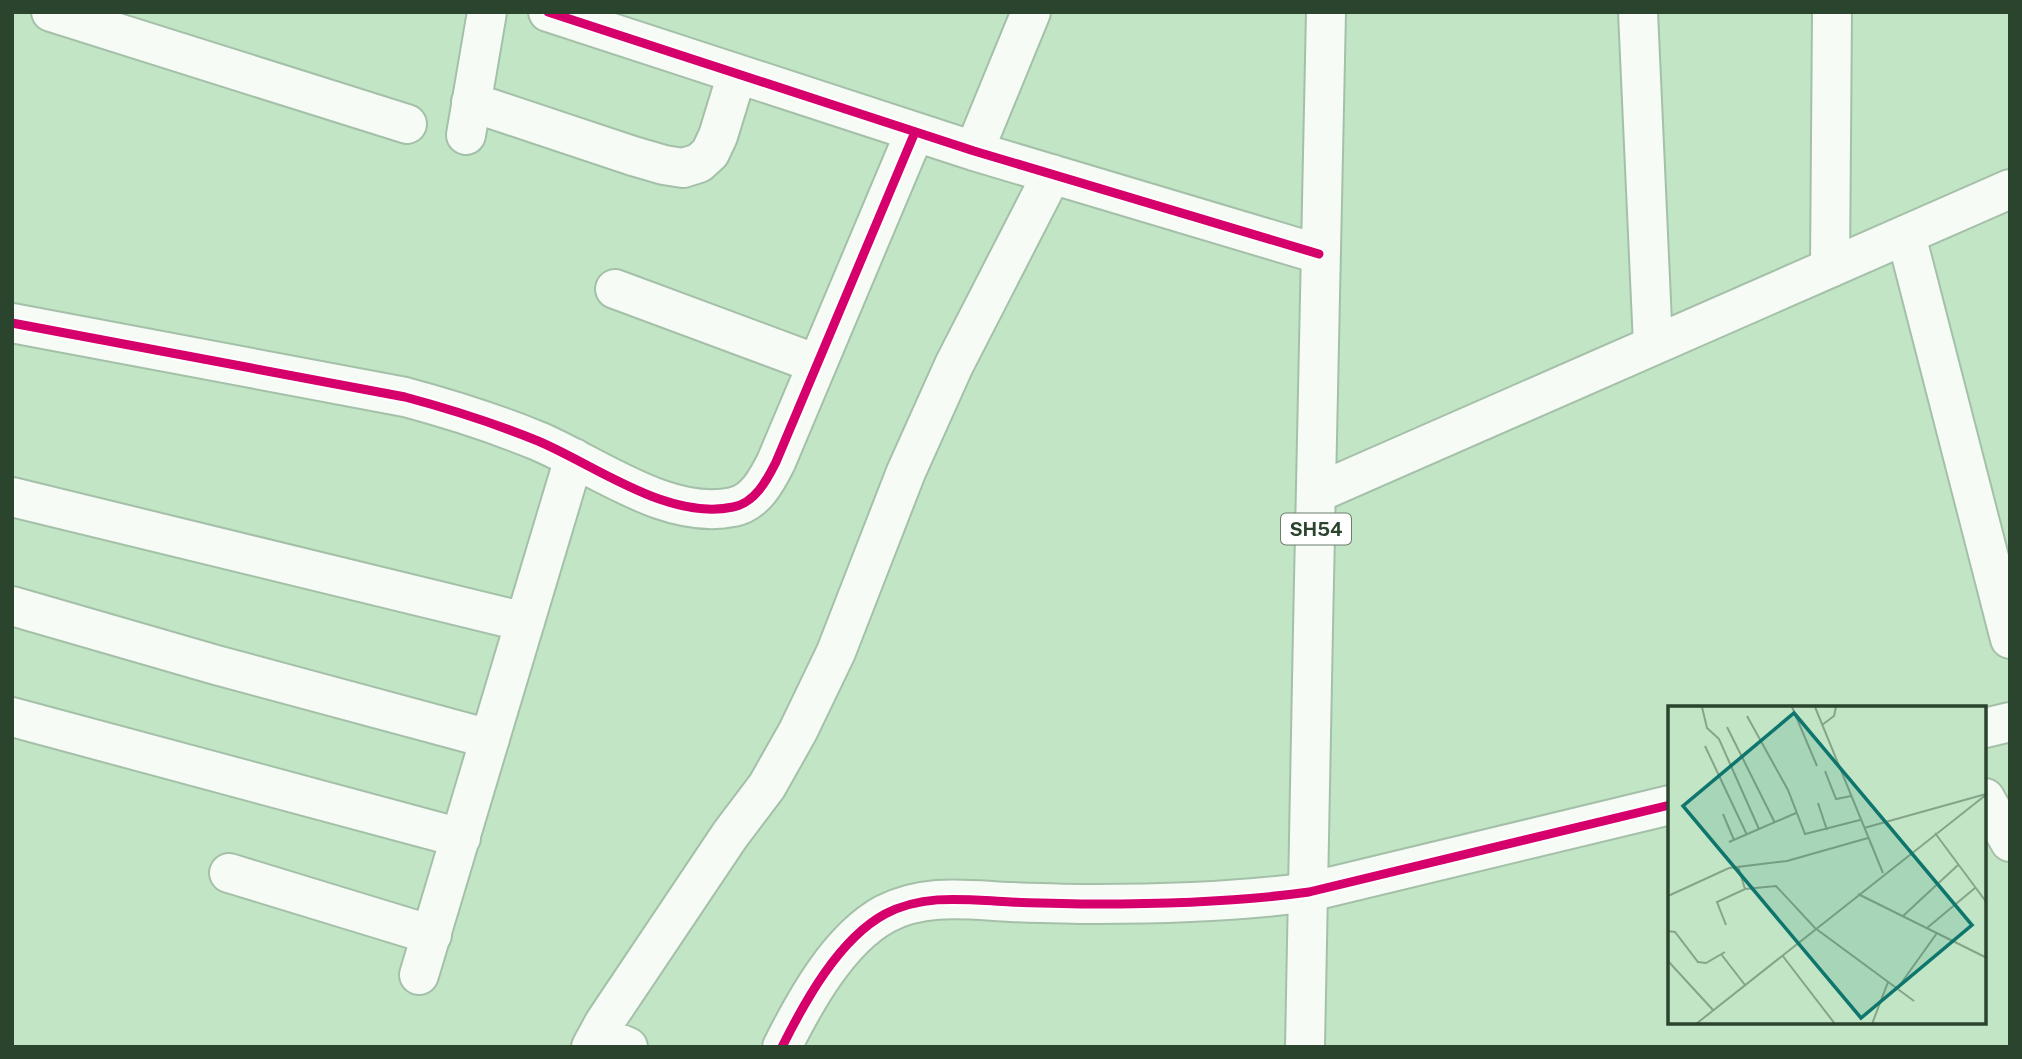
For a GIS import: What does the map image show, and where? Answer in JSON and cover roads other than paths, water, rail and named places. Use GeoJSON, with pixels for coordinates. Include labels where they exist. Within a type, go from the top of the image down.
{"type":"FeatureCollection","features":[{"type":"Feature","properties":{"kind":"street"},"geometry":{"type":"LineString","coordinates":[[51,12],[407,124]]}},
{"type":"Feature","properties":{"kind":"street"},"geometry":{"type":"LineString","coordinates":[[487,12],[469,119],[683,168],[699,163],[710,153],[737,74]]}},
{"type":"Feature","properties":{"kind":"street"},"geometry":{"type":"LineString","coordinates":[[548,12],[974,151],[1319,254]]}},
{"type":"Feature","properties":{"kind":"street"},"geometry":{"type":"LineString","coordinates":[[974,151],[1031,12]]}},
{"type":"Feature","properties":{"kind":"street","name":"SH54"},"geometry":{"type":"LineString","coordinates":[[1305,1047],[1326,12]]}},
{"type":"Feature","properties":{"kind":"street"},"geometry":{"type":"LineString","coordinates":[[1638,12],[1653,345]]}},
{"type":"Feature","properties":{"kind":"street"},"geometry":{"type":"LineString","coordinates":[[1830,268],[1832,12]]}},
{"type":"Feature","properties":{"kind":"street"},"geometry":{"type":"LineString","coordinates":[[12,323],[405,397],[494,424],[574,458],[657,498],[685,507],[735,507],[753,496],[767,481],[915,132]]}},
{"type":"Feature","properties":{"kind":"street"},"geometry":{"type":"LineString","coordinates":[[605,1043],[730,835],[767,786],[799,731],[836,652],[906,471],[949,377],[1052,174]]}},
{"type":"Feature","properties":{"kind":"street"},"geometry":{"type":"LineString","coordinates":[[1317,494],[2010,189]]}},
{"type":"Feature","properties":{"kind":"street"},"geometry":{"type":"LineString","coordinates":[[1906,235],[2010,639]]}},
{"type":"Feature","properties":{"kind":"street"},"geometry":{"type":"LineString","coordinates":[[615,289],[817,365]]}},
{"type":"Feature","properties":{"kind":"street"},"geometry":{"type":"LineString","coordinates":[[419,975],[574,458]]}},
{"type":"Feature","properties":{"kind":"street"},"geometry":{"type":"LineString","coordinates":[[12,497],[525,622]]}},
{"type":"Feature","properties":{"kind":"street"},"geometry":{"type":"LineString","coordinates":[[12,606],[229,669],[490,739]]}},
{"type":"Feature","properties":{"kind":"street"},"geometry":{"type":"LineString","coordinates":[[12,716],[461,838]]}},
{"type":"Feature","properties":{"kind":"street"},"geometry":{"type":"LineString","coordinates":[[1987,728],[2010,722]]}},
{"type":"Feature","properties":{"kind":"street"},"geometry":{"type":"LineString","coordinates":[[1987,802],[2010,842]]}},
{"type":"Feature","properties":{"kind":"street"},"geometry":{"type":"LineString","coordinates":[[782,1047],[813,991],[841,952],[864,928],[885,914],[912,903],[941,899],[1048,904],[1203,904],[1253,900],[1309,892],[1668,805]]}},
{"type":"Feature","properties":{"kind":"street"},"geometry":{"type":"LineString","coordinates":[[229,873],[432,935]]}}]}
